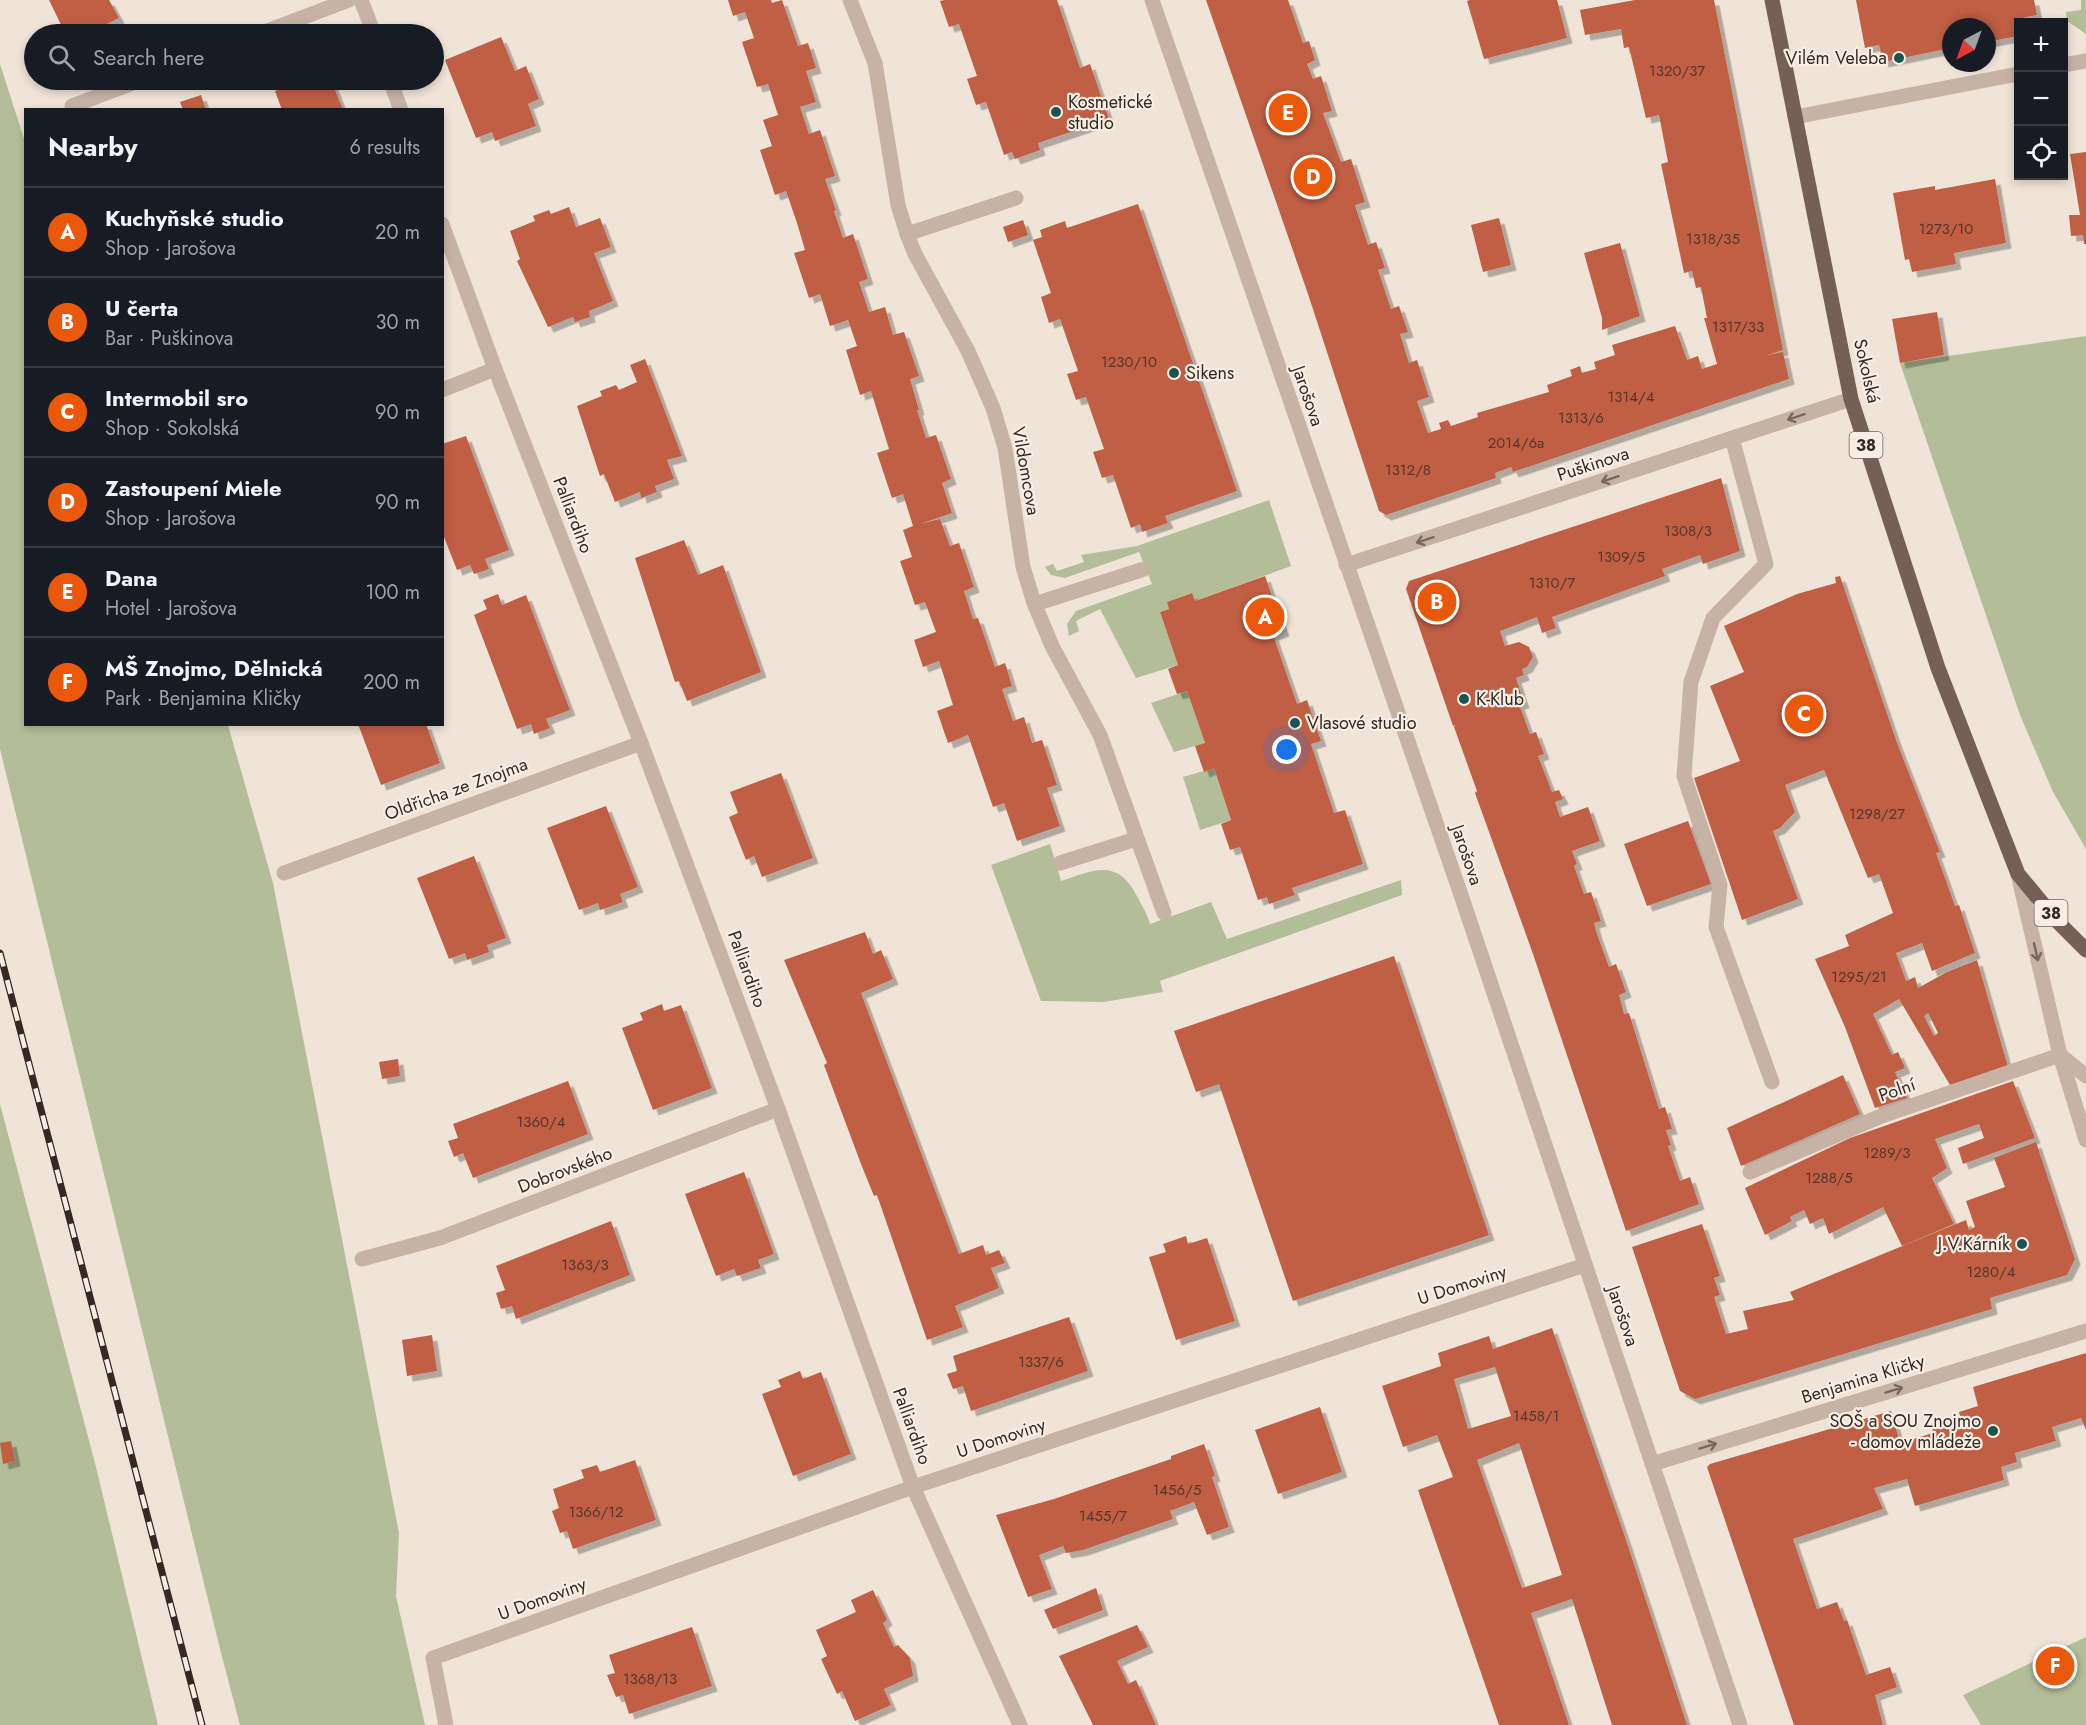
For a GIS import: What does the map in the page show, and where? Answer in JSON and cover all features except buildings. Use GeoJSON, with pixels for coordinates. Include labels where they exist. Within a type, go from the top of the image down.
{"type":"FeatureCollection","features":[{"type":"Feature","properties":{"kind":"main road","name":"Sokolská"},"geometry":{"type":"LineString","coordinates":[[1772,0],[1851,399],[1938,668],[2018,874]]}},
{"type":"Feature","properties":{"kind":"main road","name":"38"},"geometry":{"type":"LineString","coordinates":[[2018,874],[2058,922],[2086,950]]}},
{"type":"Feature","properties":{"kind":"street"},"geometry":{"type":"LineString","coordinates":[[285,24],[348,0]]}},
{"type":"Feature","properties":{"kind":"street"},"geometry":{"type":"LineString","coordinates":[[361,0],[370,24]]}},
{"type":"Feature","properties":{"kind":"street","name":"Vildomcova"},"geometry":{"type":"LineString","coordinates":[[850,0],[875,63],[898,205],[907,234],[924,272],[968,351],[993,408],[1005,448],[1023,567],[1035,604],[1052,646],[1100,735],[1164,913]]}},
{"type":"Feature","properties":{"kind":"street","name":"Jarošova"},"geometry":{"type":"LineString","coordinates":[[1152,0],[1740,1725]]}},
{"type":"Feature","properties":{"kind":"street"},"geometry":{"type":"LineString","coordinates":[[2068,64],[2086,61]]}},
{"type":"Feature","properties":{"kind":"street"},"geometry":{"type":"LineString","coordinates":[[1795,117],[2014,75]]}},
{"type":"Feature","properties":{"kind":"street"},"geometry":{"type":"LineString","coordinates":[[72,106],[114,90]]}},
{"type":"Feature","properties":{"kind":"street"},"geometry":{"type":"LineString","coordinates":[[394,90],[400,108]]}},
{"type":"Feature","properties":{"kind":"street"},"geometry":{"type":"LineString","coordinates":[[907,234],[1016,198]]}},
{"type":"Feature","properties":{"kind":"street","name":"Palliardiho"},"geometry":{"type":"LineString","coordinates":[[444,229],[495,369],[641,743],[778,1109],[914,1487],[1020,1725]]}},
{"type":"Feature","properties":{"kind":"street"},"geometry":{"type":"LineString","coordinates":[[444,389],[495,369]]}},
{"type":"Feature","properties":{"kind":"street","name":"Puškinova"},"geometry":{"type":"LineString","coordinates":[[1346,565],[1851,399]]}},
{"type":"Feature","properties":{"kind":"street"},"geometry":{"type":"LineString","coordinates":[[1732,438],[1767,564],[1713,618],[1691,682],[1684,776],[1720,885],[1716,927],[1772,1082]]}},
{"type":"Feature","properties":{"kind":"street"},"geometry":{"type":"LineString","coordinates":[[1035,604],[1144,569]]}},
{"type":"Feature","properties":{"kind":"street","name":"Oldřicha ze Znojma"},"geometry":{"type":"LineString","coordinates":[[284,873],[641,743]]}},
{"type":"Feature","properties":{"kind":"street"},"geometry":{"type":"LineString","coordinates":[[1060,863],[1136,838]]}},
{"type":"Feature","properties":{"kind":"street"},"geometry":{"type":"LineString","coordinates":[[2018,874],[2060,1054],[2086,1140]]}},
{"type":"Feature","properties":{"kind":"street"},"geometry":{"type":"LineString","coordinates":[[2060,1054],[2086,1076]]}},
{"type":"Feature","properties":{"kind":"street","name":"Polní"},"geometry":{"type":"LineString","coordinates":[[1750,1172],[1879,1117],[2060,1054]]}},
{"type":"Feature","properties":{"kind":"street","name":"Dobrovského"},"geometry":{"type":"LineString","coordinates":[[362,1259],[440,1238],[778,1109]]}},
{"type":"Feature","properties":{"kind":"street","name":"U Domoviny"},"geometry":{"type":"LineString","coordinates":[[446,1725],[433,1658],[914,1487],[1585,1265]]}},
{"type":"Feature","properties":{"kind":"street","name":"Benjamina Kličky"},"geometry":{"type":"LineString","coordinates":[[1652,1464],[2086,1331]]}},
{"type":"Feature","properties":{"kind":"green space"},"geometry":{"type":"Polygon","coordinates":[[[2081,0],[2086,0],[2086,34],[2068,22],[2067,18],[2066,12],[2081,10],[2081,0]]]}},
{"type":"Feature","properties":{"kind":"green space"},"geometry":{"type":"Polygon","coordinates":[[[0,64],[24,139],[24,726],[228,726],[273,883],[399,1533],[396,1596],[425,1725],[240,1725],[0,749],[0,64]]]}},
{"type":"Feature","properties":{"kind":"green space"},"geometry":{"type":"Polygon","coordinates":[[[2086,336],[2086,849],[2053,792],[2020,715],[1900,363],[2086,336]]]}},
{"type":"Feature","properties":{"kind":"green space"},"geometry":{"type":"Polygon","coordinates":[[[1269,500],[1291,566],[1195,601],[1191,593],[1167,602],[1169,609],[1160,612],[1178,665],[1136,678],[1100,609],[1076,621],[1079,631],[1069,636],[1067,624],[1076,611],[1152,584],[1139,552],[1065,578],[1051,575],[1045,567],[1053,564],[1057,571],[1084,562],[1081,555],[1137,546],[1269,500]]]}},
{"type":"Feature","properties":{"kind":"green space"},"geometry":{"type":"Polygon","coordinates":[[[1187,691],[1205,743],[1174,752],[1151,703],[1187,691]]]}},
{"type":"Feature","properties":{"kind":"green space"},"geometry":{"type":"Polygon","coordinates":[[[1214,768],[1231,820],[1200,830],[1183,777],[1214,768]]]}},
{"type":"Feature","properties":{"kind":"green space"},"geometry":{"type":"Polygon","coordinates":[[[1050,844],[1061,881],[1095,871],[1114,872],[1130,885],[1150,924],[1211,902],[1227,939],[1401,880],[1402,895],[1160,981],[1163,992],[1104,1002],[1041,1001],[991,865],[1050,844]]]}},
{"type":"Feature","properties":{"kind":"green space"},"geometry":{"type":"Polygon","coordinates":[[[0,1104],[96,1467],[158,1725],[0,1725],[0,1104]]]}},
{"type":"Feature","properties":{"kind":"green space"},"geometry":{"type":"Polygon","coordinates":[[[2086,1637],[2086,1725],[1981,1725],[1963,1695],[2086,1637]]]}},
{"type":"Feature","properties":{"kind":"railway"},"geometry":{"type":"LineString","coordinates":[[0,953],[202,1725]]}},
{"type":"Feature","properties":{"kind":"place","name":"Vilém Veleba"},"geometry":{"type":"Point","coordinates":[1899,58]}},
{"type":"Feature","properties":{"kind":"place","name":"Kosmetické studio"},"geometry":{"type":"Point","coordinates":[1056,112]}},
{"type":"Feature","properties":{"kind":"place","name":"Dana"},"geometry":{"type":"Point","coordinates":[1288,113]}},
{"type":"Feature","properties":{"kind":"place","name":"Zastoupení Miele"},"geometry":{"type":"Point","coordinates":[1313,177]}},
{"type":"Feature","properties":{"kind":"place","name":"Sikens"},"geometry":{"type":"Point","coordinates":[1174,373]}},
{"type":"Feature","properties":{"kind":"place","name":"U čerta"},"geometry":{"type":"Point","coordinates":[1437,602]}},
{"type":"Feature","properties":{"kind":"place","name":"Kuchyňské studio"},"geometry":{"type":"Point","coordinates":[1265,617]}},
{"type":"Feature","properties":{"kind":"place","name":"K-Klub"},"geometry":{"type":"Point","coordinates":[1464,699]}},
{"type":"Feature","properties":{"kind":"place","name":"Intermobil sro"},"geometry":{"type":"Point","coordinates":[1804,714]}},
{"type":"Feature","properties":{"kind":"place","name":"Vlasové studio"},"geometry":{"type":"Point","coordinates":[1295,723]}},
{"type":"Feature","properties":{"kind":"place","name":"J.V.Kárník"},"geometry":{"type":"Point","coordinates":[2022,1244]}},
{"type":"Feature","properties":{"kind":"place","name":"SOŠ a SOU Znojmo - domov mládeže"},"geometry":{"type":"Point","coordinates":[1993,1431]}},
{"type":"Feature","properties":{"kind":"place","name":"MŠ Znojmo, Dělnická"},"geometry":{"type":"Point","coordinates":[2055,1666]}}]}
